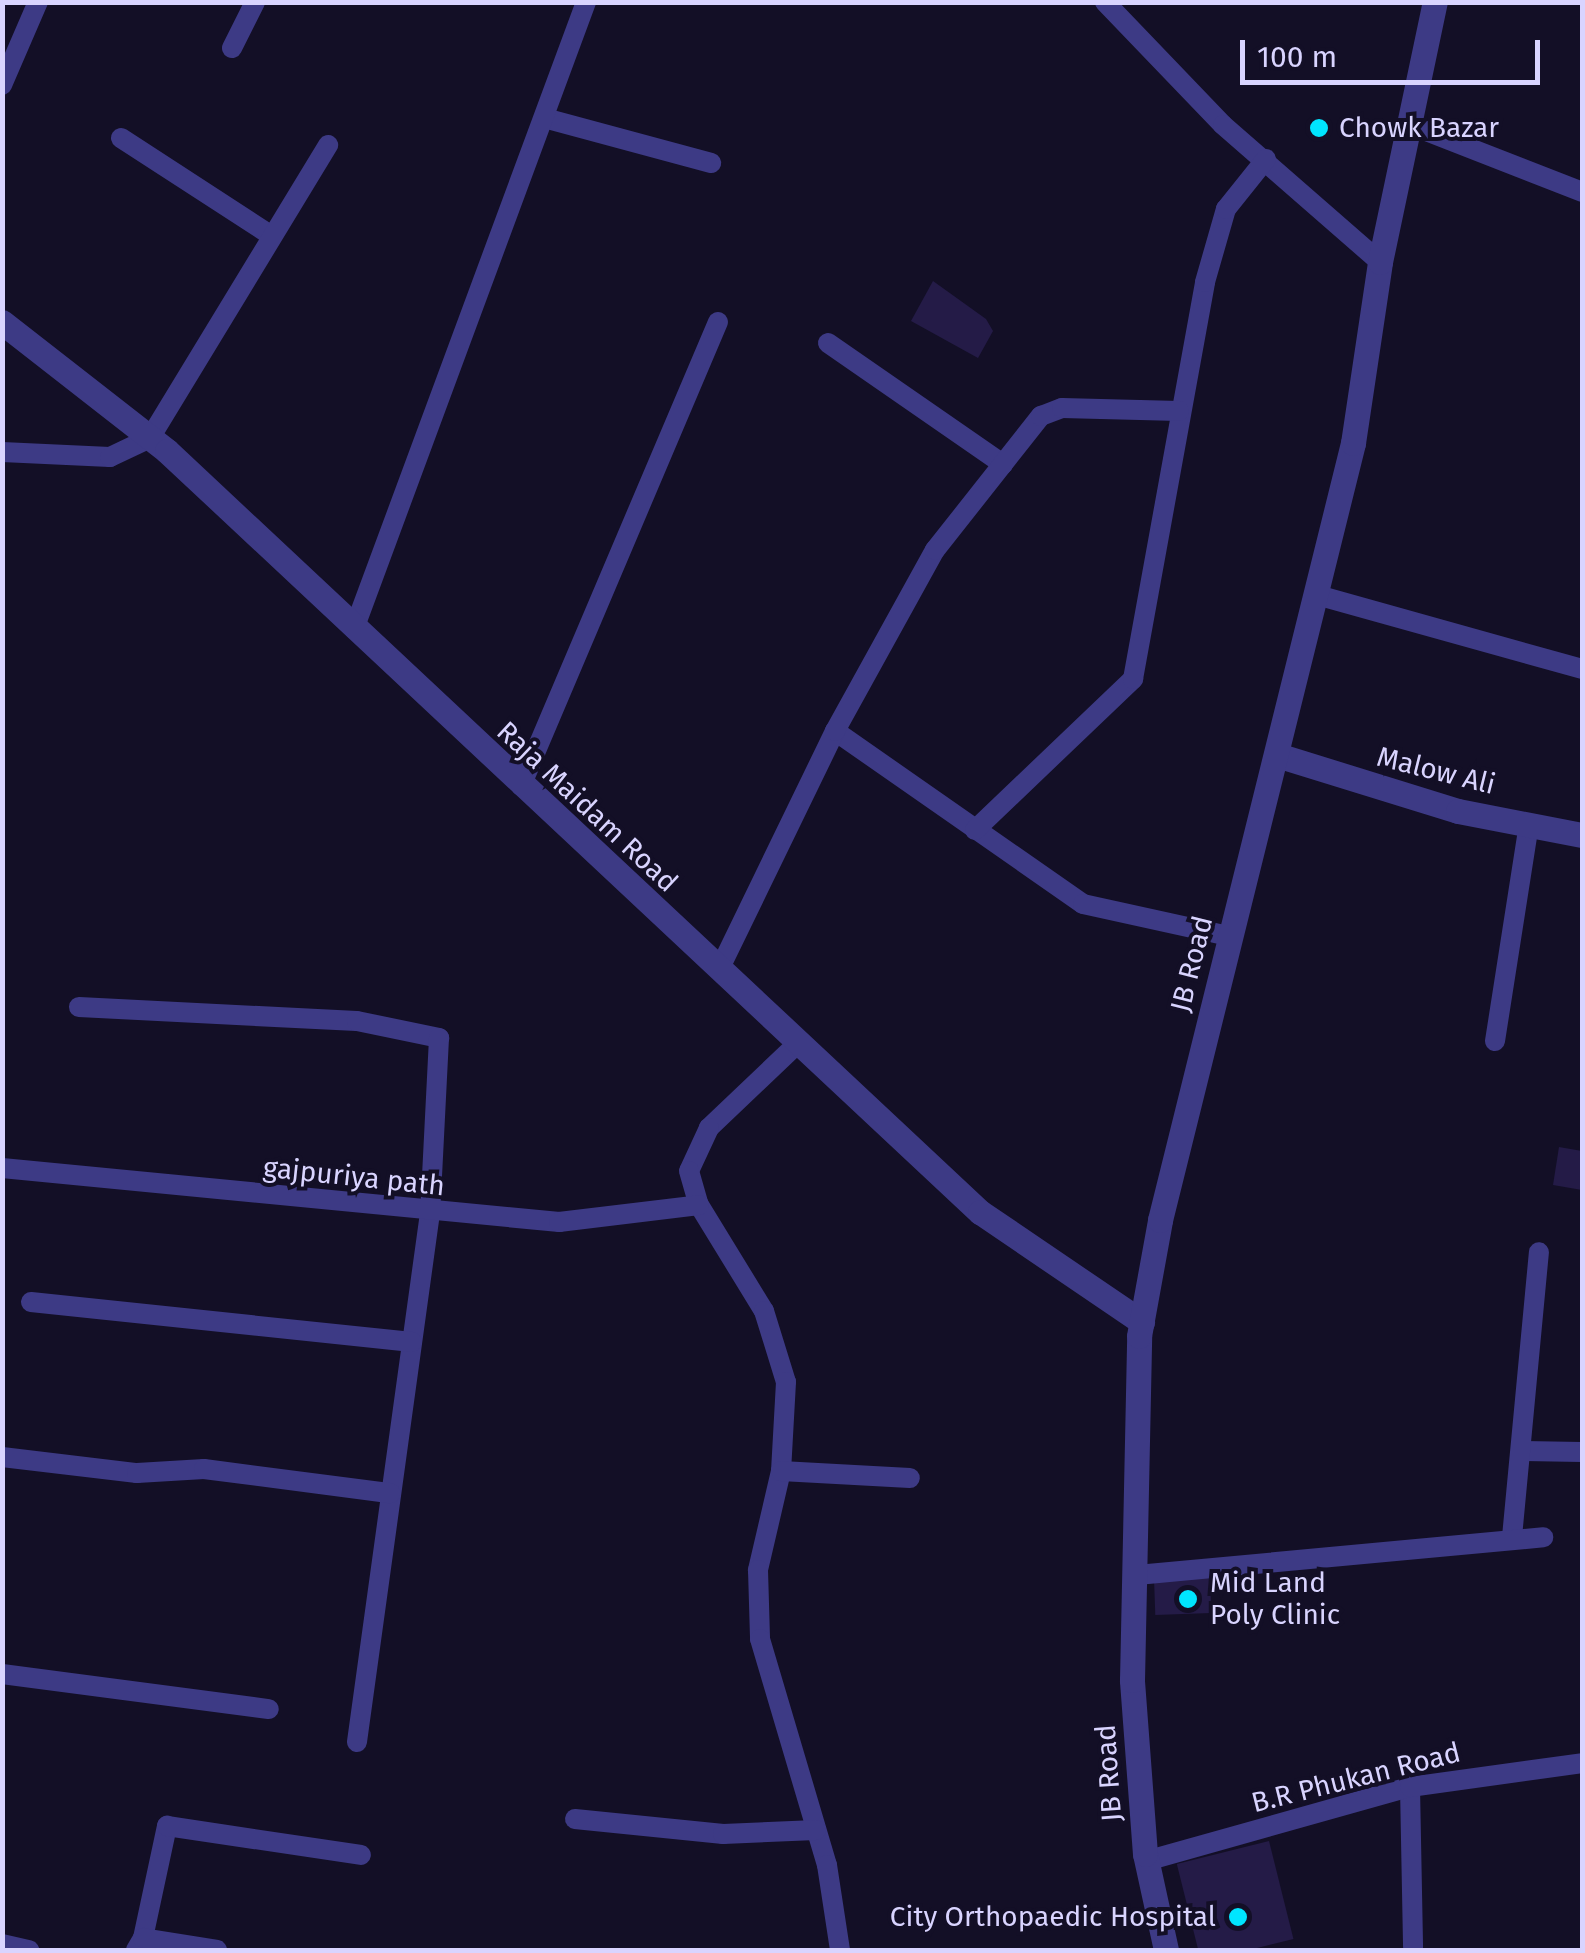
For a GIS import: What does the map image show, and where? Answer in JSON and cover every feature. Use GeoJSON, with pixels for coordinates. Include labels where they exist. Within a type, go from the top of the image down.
{"type":"FeatureCollection","features":[{"type":"Feature","properties":{"kind":"street"},"geometry":{"type":"LineString","coordinates":[[2,85],[38,2]]}},
{"type":"Feature","properties":{"kind":"street"},"geometry":{"type":"LineString","coordinates":[[232,48],[255,2]]}},
{"type":"Feature","properties":{"kind":"street"},"geometry":{"type":"LineString","coordinates":[[354,629],[548,119],[586,2]]}},
{"type":"Feature","properties":{"kind":"street"},"geometry":{"type":"LineString","coordinates":[[1105,2],[1266,159],[1380,262]]}},
{"type":"Feature","properties":{"kind":"street","name":"JB Road"},"geometry":{"type":"LineString","coordinates":[[1166,1950],[1146,1861],[1132,1680],[1142,1322],[1229,936],[1278,755],[1353,444],[1380,262],[1435,2]]}},
{"type":"Feature","properties":{"kind":"street"},"geometry":{"type":"LineString","coordinates":[[548,119],[711,162]]}},
{"type":"Feature","properties":{"kind":"street"},"geometry":{"type":"LineString","coordinates":[[1408,124],[1582,192]]}},
{"type":"Feature","properties":{"kind":"street"},"geometry":{"type":"LineString","coordinates":[[121,138],[272,236]]}},
{"type":"Feature","properties":{"kind":"street"},"geometry":{"type":"LineString","coordinates":[[2,452],[110,457],[150,438],[328,146]]}},
{"type":"Feature","properties":{"kind":"street"},"geometry":{"type":"LineString","coordinates":[[974,830],[1133,679],[1179,411],[1226,209],[1266,159]]}},
{"type":"Feature","properties":{"kind":"street","name":"Raja Maidam Road"},"geometry":{"type":"LineString","coordinates":[[2,322],[150,438],[719,970],[794,1046],[980,1212],[1142,1322]]}},
{"type":"Feature","properties":{"kind":"street"},"geometry":{"type":"LineString","coordinates":[[520,786],[718,322]]}},
{"type":"Feature","properties":{"kind":"street"},"geometry":{"type":"LineString","coordinates":[[828,342],[1004,464]]}},
{"type":"Feature","properties":{"kind":"street"},"geometry":{"type":"LineString","coordinates":[[719,970],[834,731],[936,550],[1004,464],[1051,410],[1179,411]]}},
{"type":"Feature","properties":{"kind":"street"},"geometry":{"type":"LineString","coordinates":[[1317,595],[1582,669]]}},
{"type":"Feature","properties":{"kind":"street"},"geometry":{"type":"LineString","coordinates":[[834,731],[1083,904],[1229,936]]}},
{"type":"Feature","properties":{"kind":"street","name":"Malow Ali"},"geometry":{"type":"LineString","coordinates":[[1278,755],[1582,835]]}},
{"type":"Feature","properties":{"kind":"street"},"geometry":{"type":"LineString","coordinates":[[1495,1040],[1530,824]]}},
{"type":"Feature","properties":{"kind":"street"},"geometry":{"type":"LineString","coordinates":[[79,1007],[432,1032],[442,1062],[430,1213],[357,1742]]}},
{"type":"Feature","properties":{"kind":"street"},"geometry":{"type":"LineString","coordinates":[[794,1046],[709,1128],[689,1171],[699,1204],[749,1283],[776,1346],[786,1382],[780,1472],[758,1570],[760,1639],[816,1830],[840,1950]]}},
{"type":"Feature","properties":{"kind":"street","name":"gajpuriya path"},"geometry":{"type":"LineString","coordinates":[[2,1168],[430,1213],[559,1222],[699,1204]]}},
{"type":"Feature","properties":{"kind":"street"},"geometry":{"type":"LineString","coordinates":[[1512,1538],[1524,1451],[1539,1252]]}},
{"type":"Feature","properties":{"kind":"street"},"geometry":{"type":"LineString","coordinates":[[31,1302],[412,1342]]}},
{"type":"Feature","properties":{"kind":"street"},"geometry":{"type":"LineString","coordinates":[[1524,1451],[1582,1452]]}},
{"type":"Feature","properties":{"kind":"street"},"geometry":{"type":"LineString","coordinates":[[2,1456],[137,1473],[204,1470],[390,1494]]}},
{"type":"Feature","properties":{"kind":"street"},"geometry":{"type":"LineString","coordinates":[[780,1472],[910,1478]]}},
{"type":"Feature","properties":{"kind":"street"},"geometry":{"type":"LineString","coordinates":[[1137,1575],[1543,1537]]}},
{"type":"Feature","properties":{"kind":"street"},"geometry":{"type":"LineString","coordinates":[[2,1674],[269,1709]]}},
{"type":"Feature","properties":{"kind":"street","name":"B.R Phukan Road"},"geometry":{"type":"LineString","coordinates":[[1146,1861],[1410,1788],[1582,1763]]}},
{"type":"Feature","properties":{"kind":"street"},"geometry":{"type":"LineString","coordinates":[[1410,1788],[1413,1947]]}},
{"type":"Feature","properties":{"kind":"street"},"geometry":{"type":"LineString","coordinates":[[575,1819],[723,1834],[816,1830]]}},
{"type":"Feature","properties":{"kind":"street"},"geometry":{"type":"LineString","coordinates":[[217,1950],[140,1944],[168,1826],[361,1855]]}},
{"type":"Feature","properties":{"kind":"street"},"geometry":{"type":"LineString","coordinates":[[2,1944],[28,1950]]}},
{"type":"Feature","properties":{"kind":"building"},"geometry":{"type":"Polygon","coordinates":[[[933,281],[986,319],[993,331],[978,358],[911,321],[933,281]]]}},
{"type":"Feature","properties":{"kind":"building"},"geometry":{"type":"Polygon","coordinates":[[[1559,1147],[1582,1151],[1582,1190],[1553,1185],[1559,1147]]]}},
{"type":"Feature","properties":{"kind":"building"},"geometry":{"type":"Polygon","coordinates":[[[1210,1577],[1211,1613],[1155,1615],[1154,1579],[1210,1577]]]}},
{"type":"Feature","properties":{"kind":"building"},"geometry":{"type":"Polygon","coordinates":[[[1269,1841],[1293,1939],[1249,1950],[1198,1950],[1177,1864],[1269,1841]]]}},
{"type":"Feature","properties":{"kind":"place","name":"Chowk Bazar"},"geometry":{"type":"Point","coordinates":[1319,128]}},
{"type":"Feature","properties":{"kind":"place","name":"Mid Land Poly Clinic"},"geometry":{"type":"Point","coordinates":[1188,1599]}},
{"type":"Feature","properties":{"kind":"place","name":"City Orthopaedic Hospital"},"geometry":{"type":"Point","coordinates":[1238,1917]}}]}
